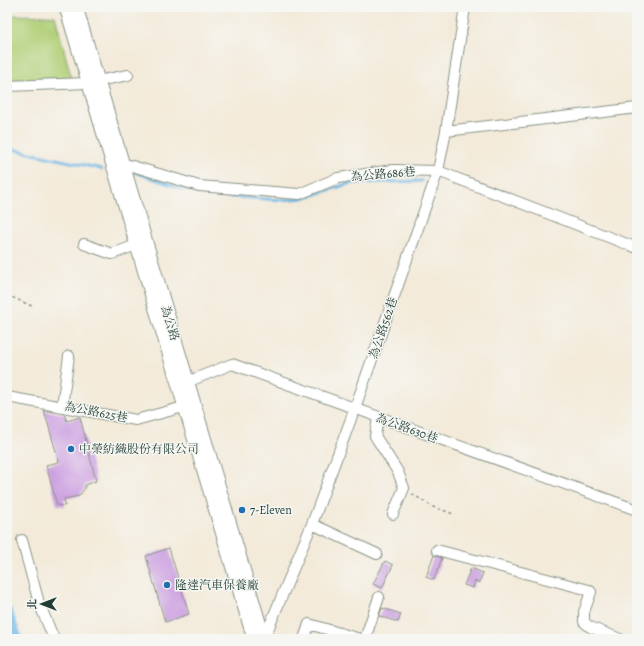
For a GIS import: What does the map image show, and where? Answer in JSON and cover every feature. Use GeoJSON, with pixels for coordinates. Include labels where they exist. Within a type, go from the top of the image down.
{"type":"FeatureCollection","features":[{"type":"Feature","properties":{"kind":"main road","name":"為公路"},"geometry":{"type":"LineString","coordinates":[[66,7],[93,82]]}},
{"type":"Feature","properties":{"kind":"main road","name":"為公路"},"geometry":{"type":"LineString","coordinates":[[76,7],[93,82],[117,165],[189,406],[262,639]]}},
{"type":"Feature","properties":{"kind":"main road","name":"為公路"},"geometry":{"type":"LineString","coordinates":[[117,165],[136,245],[183,384]]}},
{"type":"Feature","properties":{"kind":"street","name":"為公路562巷"},"geometry":{"type":"LineString","coordinates":[[262,639],[272,624],[312,524],[355,408],[438,170],[446,131],[465,7]]}},
{"type":"Feature","properties":{"kind":"street"},"geometry":{"type":"LineString","coordinates":[[7,86],[93,82],[128,75]]}},
{"type":"Feature","properties":{"kind":"street"},"geometry":{"type":"LineString","coordinates":[[446,131],[637,108]]}},
{"type":"Feature","properties":{"kind":"street","name":"為公路686巷"},"geometry":{"type":"LineString","coordinates":[[117,165],[199,186],[299,194],[338,178],[393,170],[438,170],[637,248]]}},
{"type":"Feature","properties":{"kind":"street"},"geometry":{"type":"LineString","coordinates":[[84,244],[112,254],[136,245]]}},
{"type":"Feature","properties":{"kind":"street"},"geometry":{"type":"LineString","coordinates":[[62,406],[70,356]]}},
{"type":"Feature","properties":{"kind":"street","name":"為公路630巷"},"geometry":{"type":"LineString","coordinates":[[183,384],[232,364],[355,408],[378,418],[637,510]]}},
{"type":"Feature","properties":{"kind":"street","name":"為公路625巷"},"geometry":{"type":"LineString","coordinates":[[7,397],[136,420],[189,406]]}},
{"type":"Feature","properties":{"kind":"street"},"geometry":{"type":"LineString","coordinates":[[378,418],[375,436],[398,472],[404,488],[393,514]]}},
{"type":"Feature","properties":{"kind":"street"},"geometry":{"type":"LineString","coordinates":[[312,524],[378,554]]}},
{"type":"Feature","properties":{"kind":"street"},"geometry":{"type":"LineString","coordinates":[[22,540],[39,603],[54,639]]}},
{"type":"Feature","properties":{"kind":"street"},"geometry":{"type":"LineString","coordinates":[[437,550],[589,590],[591,592],[584,612],[584,622],[590,627],[620,639]]}},
{"type":"Feature","properties":{"kind":"street"},"geometry":{"type":"LineString","coordinates":[[365,639],[379,597]]}},
{"type":"Feature","properties":{"kind":"street"},"geometry":{"type":"LineString","coordinates":[[304,639],[309,624],[360,639]]}},
{"type":"Feature","properties":{"kind":"path"},"geometry":{"type":"LineString","coordinates":[[7,295],[34,307]]}},
{"type":"Feature","properties":{"kind":"path"},"geometry":{"type":"LineString","coordinates":[[404,488],[433,507],[454,514]]}},
{"type":"Feature","properties":{"kind":"green space"},"geometry":{"type":"Polygon","coordinates":[[[7,15],[55,16],[72,80],[7,81],[7,15]]]}},
{"type":"Feature","properties":{"kind":"building","name":"中榮紡織股份有限公司"},"geometry":{"type":"Polygon","coordinates":[[[44,410],[64,414],[67,421],[80,417],[96,481],[85,485],[85,488],[79,496],[64,499],[65,506],[57,505],[46,465],[59,462],[44,410]]]}},
{"type":"Feature","properties":{"kind":"building","name":"隆達汽車保養廠"},"geometry":{"type":"Polygon","coordinates":[[[169,548],[189,614],[165,622],[146,556],[169,548]]]}},
{"type":"Feature","properties":{"kind":"building"},"geometry":{"type":"Polygon","coordinates":[[[434,555],[442,558],[434,580],[426,577],[434,555]]]}},
{"type":"Feature","properties":{"kind":"building"},"geometry":{"type":"Polygon","coordinates":[[[385,561],[393,565],[382,588],[373,584],[385,561]]]}},
{"type":"Feature","properties":{"kind":"building"},"geometry":{"type":"Polygon","coordinates":[[[471,568],[483,573],[479,583],[475,581],[473,588],[464,585],[471,568]]]}},
{"type":"Feature","properties":{"kind":"building"},"geometry":{"type":"Polygon","coordinates":[[[382,608],[401,614],[398,622],[379,616],[382,608]]]}},
{"type":"Feature","properties":{"kind":"waterway"},"geometry":{"type":"LineString","coordinates":[[7,148],[102,169]]}},
{"type":"Feature","properties":{"kind":"waterway"},"geometry":{"type":"LineString","coordinates":[[129,170],[180,188],[220,196],[283,200],[303,198],[351,183],[422,181]]}},
{"type":"Feature","properties":{"kind":"waterway"},"geometry":{"type":"LineString","coordinates":[[7,611],[18,639]]}},
{"type":"Feature","properties":{"kind":"place","name":"中榮紡織股份有限公司"},"geometry":{"type":"Point","coordinates":[71,449]}},
{"type":"Feature","properties":{"kind":"place","name":"7-Eleven"},"geometry":{"type":"Point","coordinates":[242,510]}},
{"type":"Feature","properties":{"kind":"place","name":"隆達汽車保養廠"},"geometry":{"type":"Point","coordinates":[167,585]}}]}
